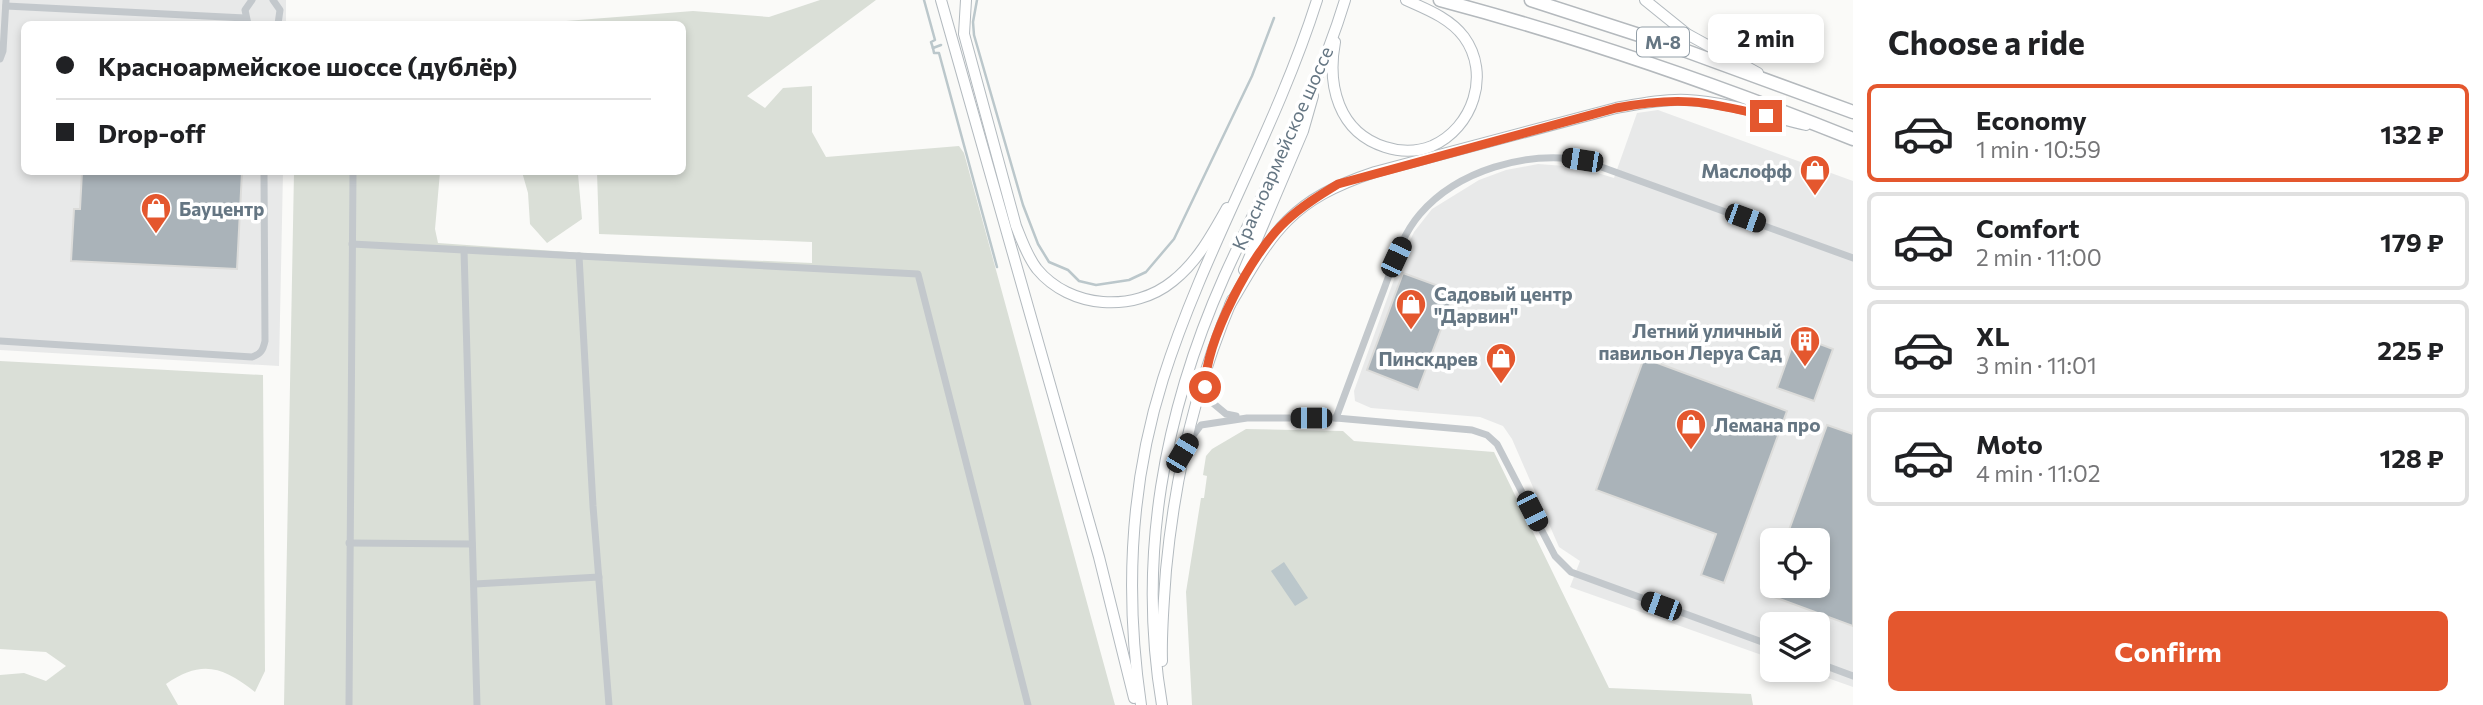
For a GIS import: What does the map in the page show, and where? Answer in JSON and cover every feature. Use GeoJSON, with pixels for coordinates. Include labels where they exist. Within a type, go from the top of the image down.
{"type":"FeatureCollection","features":[{"type":"Feature","properties":{"kind":"highway","name":"М-8"},"geometry":{"type":"LineString","coordinates":[[1440,0],[1504,17],[1659,66],[1847,136]]}},
{"type":"Feature","properties":{"kind":"highway","name":"М-8"},"geometry":{"type":"LineString","coordinates":[[1531,0],[1670,45],[1853,112]]}},
{"type":"Feature","properties":{"kind":"main road"},"geometry":{"type":"LineString","coordinates":[[941,0],[1092,530],[1138,705]]}},
{"type":"Feature","properties":{"kind":"main road"},"geometry":{"type":"LineString","coordinates":[[966,0],[964,34],[1016,226],[1026,251],[1038,270],[1065,292],[1085,300],[1122,302],[1143,298],[1163,288],[1191,265],[1213,234],[1254,163]]}},
{"type":"Feature","properties":{"kind":"main road"},"geometry":{"type":"LineString","coordinates":[[1342,9],[1332,53],[1332,83],[1337,103],[1347,122],[1362,136],[1394,150],[1412,151],[1432,146],[1449,135],[1463,121],[1475,95],[1477,67],[1472,50],[1463,35],[1448,22],[1406,0]]}},
{"type":"Feature","properties":{"kind":"main road"},"geometry":{"type":"LineString","coordinates":[[1645,0],[1687,34],[1793,91]]}},
{"type":"Feature","properties":{"kind":"main road","name":"Красноармейское шоссе"},"geometry":{"type":"LineString","coordinates":[[1138,705],[1132,585],[1139,484],[1149,431],[1180,330],[1254,163],[1298,57],[1316,3]]}},
{"type":"Feature","properties":{"kind":"main road","name":"Красноармейское шоссе"},"geometry":{"type":"LineString","coordinates":[[1163,705],[1153,628],[1152,583],[1160,487],[1169,438],[1198,342],[1326,52],[1342,9]]}},
{"type":"Feature","properties":{"kind":"main road"},"geometry":{"type":"LineString","coordinates":[[1163,705],[1161,655],[1164,598],[1170,527],[1182,453],[1208,361],[1303,131],[1326,52]]}},
{"type":"Feature","properties":{"kind":"main road"},"geometry":{"type":"LineString","coordinates":[[1230,305],[1262,249],[1284,222],[1310,201],[1338,184],[1375,172],[1616,108],[1656,101],[1688,100],[1717,104],[1847,136]]}},
{"type":"Feature","properties":{"kind":"street"},"geometry":{"type":"LineString","coordinates":[[0,59],[4,51],[6,3],[246,21],[247,6],[252,0]]}},
{"type":"Feature","properties":{"kind":"street"},"geometry":{"type":"LineString","coordinates":[[273,0],[280,10],[278,21]]}},
{"type":"Feature","properties":{"kind":"street"},"geometry":{"type":"LineString","coordinates":[[1336,418],[1396,257],[1419,215],[1436,199],[1460,183],[1511,162],[1563,157],[1582,160],[1853,258]]}},
{"type":"Feature","properties":{"kind":"street"},"geometry":{"type":"LineString","coordinates":[[0,341],[252,357],[258,355],[263,350],[265,341],[264,175]]}},
{"type":"Feature","properties":{"kind":"street"},"geometry":{"type":"LineString","coordinates":[[349,705],[353,175]]}},
{"type":"Feature","properties":{"kind":"street"},"geometry":{"type":"LineString","coordinates":[[352,244],[918,274],[1028,705]]}},
{"type":"Feature","properties":{"kind":"street"},"geometry":{"type":"LineString","coordinates":[[464,250],[477,705]]}},
{"type":"Feature","properties":{"kind":"street"},"geometry":{"type":"LineString","coordinates":[[579,256],[593,506],[609,705]]}},
{"type":"Feature","properties":{"kind":"street"},"geometry":{"type":"LineString","coordinates":[[1208,361],[1205,387],[1208,399],[1226,415],[1247,418],[1336,418],[1472,430],[1487,435],[1497,444],[1555,556],[1571,572],[1760,641]]}},
{"type":"Feature","properties":{"kind":"street"},"geometry":{"type":"LineString","coordinates":[[1182,453],[1201,425],[1247,418]]}},
{"type":"Feature","properties":{"kind":"street"},"geometry":{"type":"LineString","coordinates":[[349,543],[472,544]]}},
{"type":"Feature","properties":{"kind":"street"},"geometry":{"type":"LineString","coordinates":[[475,584],[599,577]]}},
{"type":"Feature","properties":{"kind":"street"},"geometry":{"type":"LineString","coordinates":[[1830,667],[1853,676]]}},
{"type":"Feature","properties":{"kind":"shaded area"},"geometry":{"type":"Polygon","coordinates":[[[0,0],[286,0],[286,21],[21,21],[21,175],[283,175],[279,366],[0,350],[0,0]]]}},
{"type":"Feature","properties":{"kind":"shaded area"},"geometry":{"type":"Polygon","coordinates":[[[820,0],[876,0],[747,96],[765,108],[783,88],[812,86],[812,132],[826,157],[959,146],[964,153],[1115,705],[284,705],[294,175],[440,175],[435,229],[438,243],[584,253],[812,263],[812,242],[599,234],[597,175],[686,175],[686,21],[566,21],[693,11],[769,17],[820,0]]]}},
{"type":"Feature","properties":{"kind":"shaded area"},"geometry":{"type":"Polygon","coordinates":[[[1658,110],[1853,181],[1853,687],[1830,679],[1830,612],[1760,612],[1760,654],[1570,587],[1580,561],[1559,547],[1512,439],[1503,426],[1480,417],[1371,408],[1355,401],[1354,391],[1401,260],[1414,232],[1432,209],[1479,180],[1506,170],[1538,164],[1578,167],[1614,178],[1637,113],[1658,110]]]}},
{"type":"Feature","properties":{"kind":"shaded area"},"geometry":{"type":"Polygon","coordinates":[[[523,175],[578,175],[582,219],[547,243],[530,224],[528,193],[523,175]]]}},
{"type":"Feature","properties":{"kind":"shaded area"},"geometry":{"type":"Polygon","coordinates":[[[0,361],[263,375],[265,671],[255,692],[222,672],[202,669],[179,676],[166,684],[178,705],[0,705],[0,675],[24,673],[46,681],[66,666],[46,652],[0,649],[0,361]]]}},
{"type":"Feature","properties":{"kind":"shaded area"},"geometry":{"type":"Polygon","coordinates":[[[1246,429],[1343,431],[1354,441],[1494,452],[1609,688],[1751,694],[1753,705],[1192,705],[1186,592],[1201,498],[1204,498],[1206,456],[1212,449],[1246,429]]]}},
{"type":"Feature","properties":{"kind":"shaded area"},"geometry":{"type":"Polygon","coordinates":[[[1284,562],[1308,598],[1295,606],[1271,571],[1284,562]]]}},
{"type":"Feature","properties":{"kind":"building","name":"Бауцентр"},"geometry":{"type":"Polygon","coordinates":[[[82,175],[242,175],[237,269],[71,261],[74,209],[80,209],[82,175]]]}},
{"type":"Feature","properties":{"kind":"building","name":"Садовый центр \"Дарвин\""},"geometry":{"type":"Polygon","coordinates":[[[1403,273],[1455,292],[1418,390],[1367,370],[1403,273]]]}},
{"type":"Feature","properties":{"kind":"building","name":"Летний уличный павильон Леруа Сад"},"geometry":{"type":"Polygon","coordinates":[[[1796,335],[1833,349],[1814,401],[1777,388],[1796,335]]]}},
{"type":"Feature","properties":{"kind":"building","name":"Лемана про"},"geometry":{"type":"Polygon","coordinates":[[[1644,358],[1787,411],[1724,583],[1701,575],[1716,534],[1596,490],[1644,358]]]}},
{"type":"Feature","properties":{"kind":"building"},"geometry":{"type":"Polygon","coordinates":[[[1827,425],[1853,434],[1853,626],[1830,618],[1830,612],[1815,612],[1777,598],[1830,598],[1830,528],[1790,528],[1827,425]]]}},
{"type":"Feature","properties":{"kind":"waterway"},"geometry":{"type":"LineString","coordinates":[[924,0],[935,40],[931,42],[933,48]]}},
{"type":"Feature","properties":{"kind":"waterway"},"geometry":{"type":"LineString","coordinates":[[977,0],[973,22],[974,35],[1023,205],[1038,244],[1049,262],[1068,270],[1079,281],[1096,285],[1129,280],[1146,272],[1174,239],[1252,76],[1274,18]]}},
{"type":"Feature","properties":{"kind":"waterway"},"geometry":{"type":"LineString","coordinates":[[933,48],[941,45]]}},
{"type":"Feature","properties":{"kind":"waterway"},"geometry":{"type":"LineString","coordinates":[[933,48],[934,53],[939,53],[997,267]]}},
{"type":"Feature","properties":{"kind":"place","name":"Маслофф"},"geometry":{"type":"Point","coordinates":[1815,197]}},
{"type":"Feature","properties":{"kind":"place","name":"Бауцентр"},"geometry":{"type":"Point","coordinates":[156,235]}},
{"type":"Feature","properties":{"kind":"place","name":"Садовый центр \"Дарвин\""},"geometry":{"type":"Point","coordinates":[1411,331]}},
{"type":"Feature","properties":{"kind":"place","name":"Летний уличный павильон Леруа Сад"},"geometry":{"type":"Point","coordinates":[1805,368]}},
{"type":"Feature","properties":{"kind":"place","name":"Пинскдрев"},"geometry":{"type":"Point","coordinates":[1501,385]}},
{"type":"Feature","properties":{"kind":"place","name":"Лемана про"},"geometry":{"type":"Point","coordinates":[1691,451]}},
{"type":"Feature","properties":{"kind":"route"},"geometry":{"type":"LineString","coordinates":[[1205,387],[1208,361],[1219,330],[1262,249],[1284,222],[1310,201],[1338,184],[1616,108],[1656,101],[1688,100],[1766,116]]}}]}
